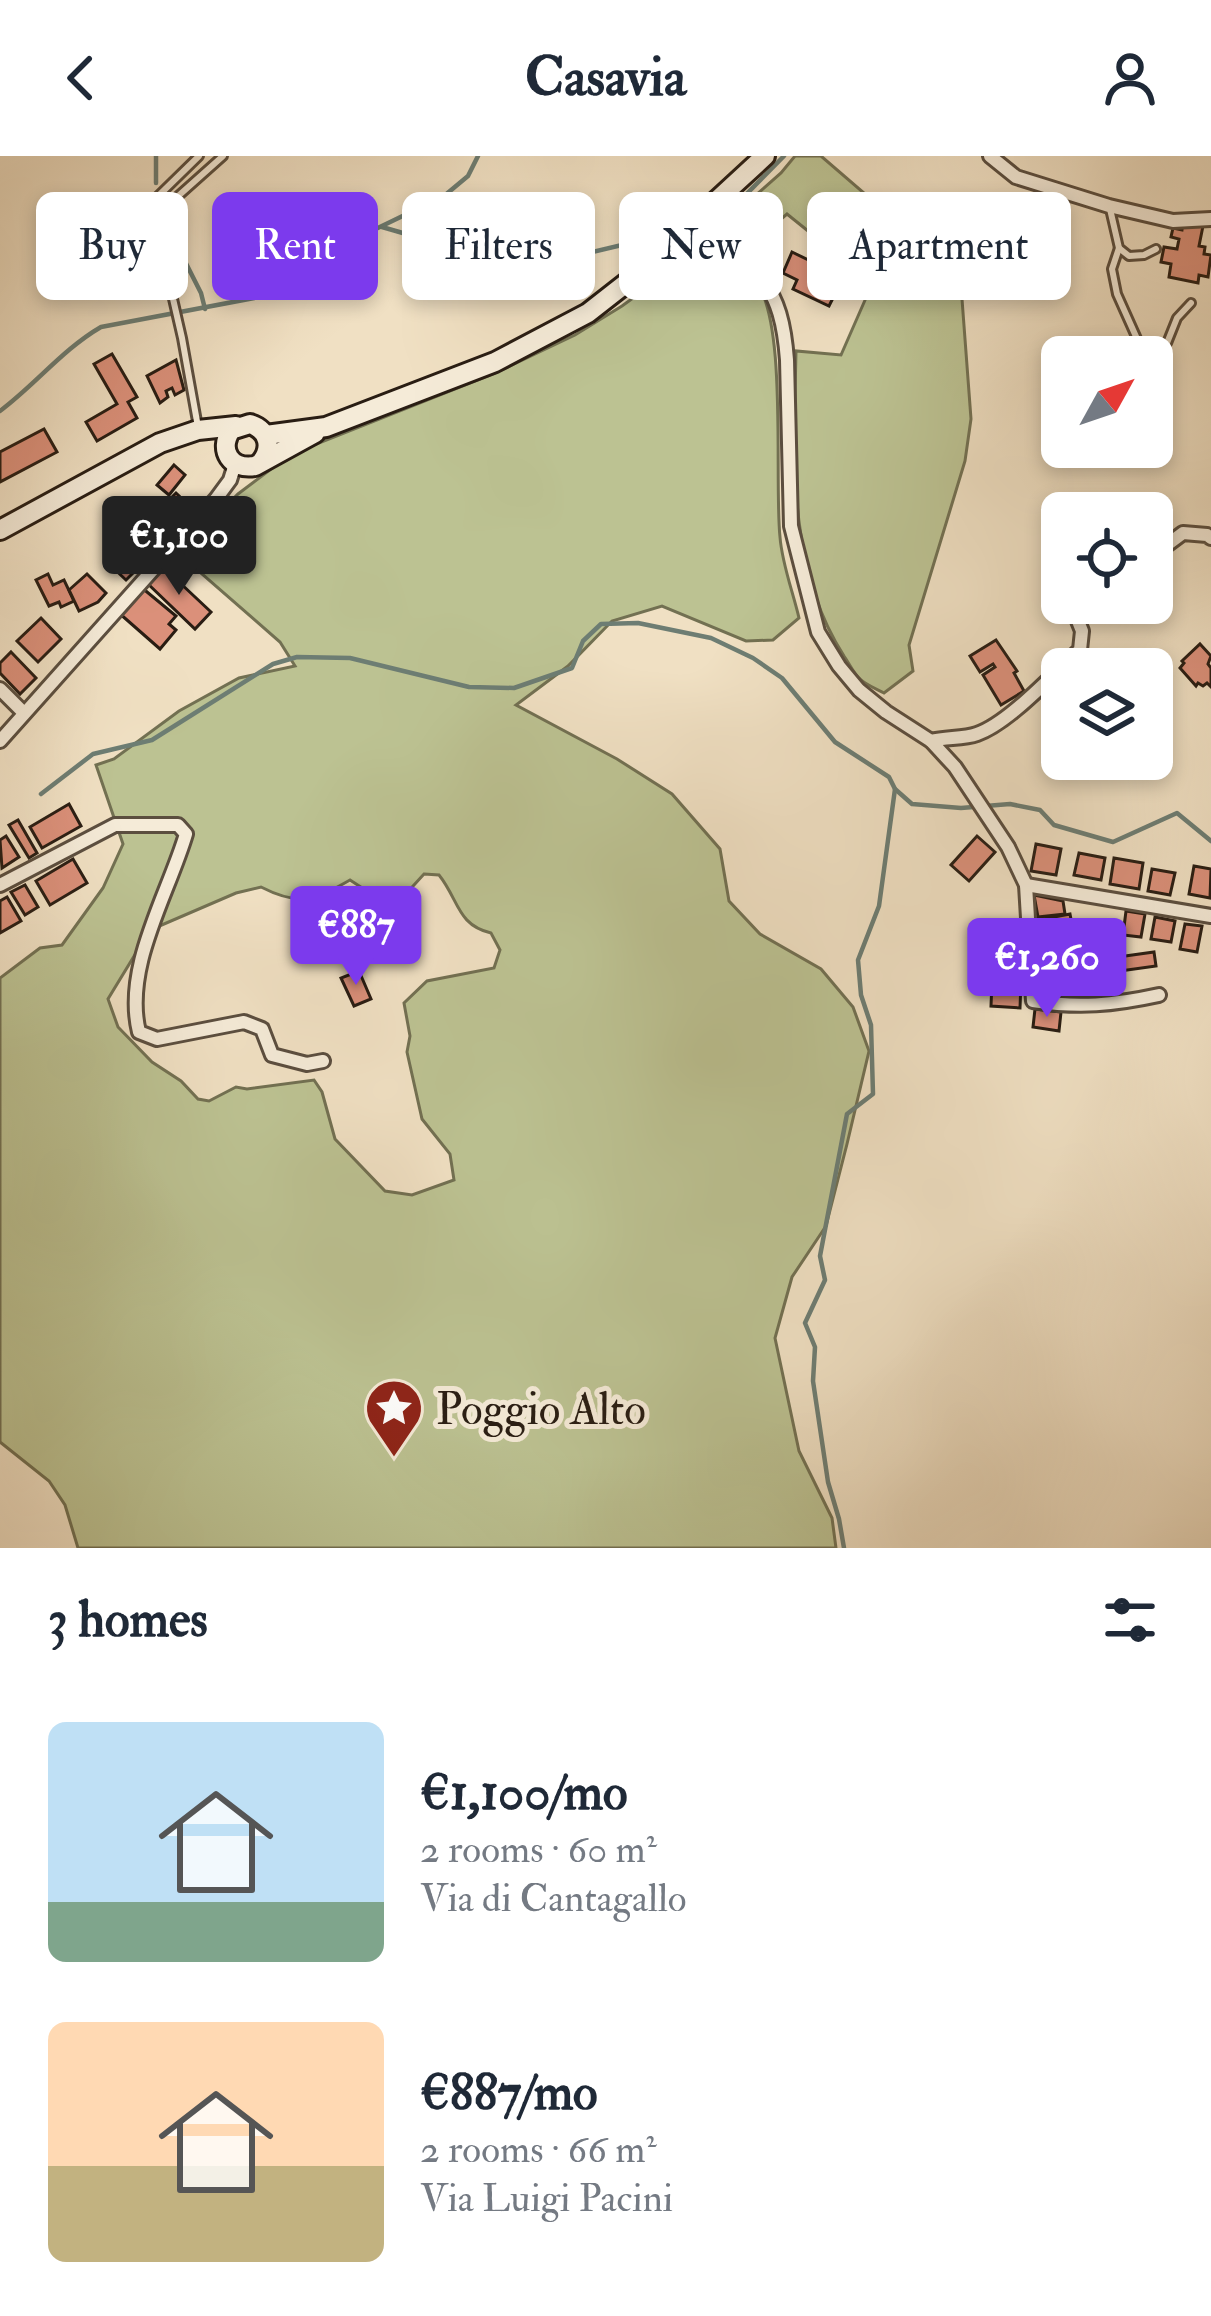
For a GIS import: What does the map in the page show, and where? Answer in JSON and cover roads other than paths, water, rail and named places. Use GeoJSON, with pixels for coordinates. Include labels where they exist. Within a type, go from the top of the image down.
{"type":"FeatureCollection","features":[{"type":"Feature","properties":{"kind":"street"},"geometry":{"type":"LineString","coordinates":[[726,192],[765,156]]}},
{"type":"Feature","properties":{"kind":"street"},"geometry":{"type":"LineString","coordinates":[[990,156],[1016,177],[1109,206],[1173,220],[1211,220]]}},
{"type":"Feature","properties":{"kind":"street"},"geometry":{"type":"LineString","coordinates":[[201,430],[248,467],[324,428],[495,362],[588,313],[619,289]]}},
{"type":"Feature","properties":{"kind":"street"},"geometry":{"type":"LineString","coordinates":[[775,300],[787,360],[790,526],[818,632],[859,690],[931,741],[955,766],[1008,847],[1027,885],[1033,1001],[1095,1006],[1159,995]]}},
{"type":"Feature","properties":{"kind":"street"},"geometry":{"type":"LineString","coordinates":[[0,740],[216,499],[230,480],[227,436],[236,426]]}},
{"type":"Feature","properties":{"kind":"street"},"geometry":{"type":"LineString","coordinates":[[0,530],[160,443],[201,430],[256,426],[266,435],[268,450],[261,462]]}},
{"type":"Feature","properties":{"kind":"street"},"geometry":{"type":"LineString","coordinates":[[266,435],[324,428]]}},
{"type":"Feature","properties":{"kind":"street"},"geometry":{"type":"LineString","coordinates":[[1173,540],[1183,532],[1211,538]]}},
{"type":"Feature","properties":{"kind":"street"},"geometry":{"type":"LineString","coordinates":[[931,741],[973,736],[996,725],[1080,650],[1079,624]]}},
{"type":"Feature","properties":{"kind":"street"},"geometry":{"type":"LineString","coordinates":[[0,689],[23,712]]}},
{"type":"Feature","properties":{"kind":"street"},"geometry":{"type":"LineString","coordinates":[[0,885],[115,825],[178,825],[185,834],[154,916],[138,980],[135,1015],[139,1032],[157,1039],[244,1022],[262,1029],[272,1055],[307,1064],[323,1061]]}},
{"type":"Feature","properties":{"kind":"street"},"geometry":{"type":"LineString","coordinates":[[1027,885],[1211,916]]}},
{"type":"Feature","properties":{"kind":"lane"},"geometry":{"type":"LineString","coordinates":[[162,192],[199,156]]}},
{"type":"Feature","properties":{"kind":"lane"},"geometry":{"type":"LineString","coordinates":[[183,192],[224,156]]}},
{"type":"Feature","properties":{"kind":"lane"},"geometry":{"type":"LineString","coordinates":[[1109,206],[1119,248],[1112,269],[1117,294],[1138,341],[1167,344],[1177,318],[1191,303]]}},
{"type":"Feature","properties":{"kind":"lane"},"geometry":{"type":"LineString","coordinates":[[1119,248],[1130,256],[1156,249]]}},
{"type":"Feature","properties":{"kind":"lane"},"geometry":{"type":"LineString","coordinates":[[173,300],[201,430]]}},
{"type":"Feature","properties":{"kind":"waterway"},"geometry":{"type":"LineString","coordinates":[[156,156],[156,183]]}},
{"type":"Feature","properties":{"kind":"waterway"},"geometry":{"type":"LineString","coordinates":[[0,411],[101,327],[275,294],[355,239],[444,196],[468,176],[478,156]]}},
{"type":"Feature","properties":{"kind":"waterway"},"geometry":{"type":"LineString","coordinates":[[749,192],[784,156]]}},
{"type":"Feature","properties":{"kind":"waterway"},"geometry":{"type":"LineString","coordinates":[[382,227],[427,240],[466,282],[619,246]]}},
{"type":"Feature","properties":{"kind":"waterway"},"geometry":{"type":"LineString","coordinates":[[188,267],[205,309]]}},
{"type":"Feature","properties":{"kind":"waterway"},"geometry":{"type":"LineString","coordinates":[[41,794],[93,754],[152,740],[273,664],[297,657],[350,658],[469,687],[514,688],[572,668],[583,641],[601,624],[638,623],[711,638],[753,658],[782,678],[835,742],[889,777],[912,804],[961,808],[1010,804],[1040,810],[1054,825],[1113,842],[1177,813],[1211,841]]}},
{"type":"Feature","properties":{"kind":"waterway"},"geometry":{"type":"LineString","coordinates":[[844,1548],[828,1482],[813,1381],[815,1347],[805,1323],[825,1280],[820,1256],[847,1114],[873,1094],[871,1025],[861,995],[858,960],[879,906],[895,789]]}},
{"type":"Feature","properties":{"kind":"place","name":"Poggio Alto"},"geometry":{"type":"Point","coordinates":[394,1459]}}]}
